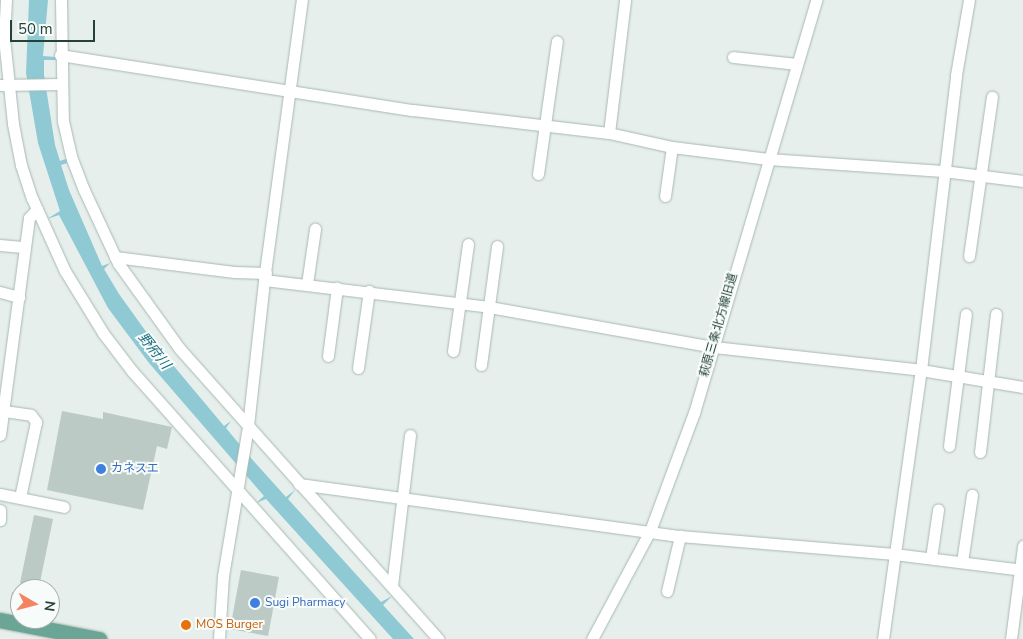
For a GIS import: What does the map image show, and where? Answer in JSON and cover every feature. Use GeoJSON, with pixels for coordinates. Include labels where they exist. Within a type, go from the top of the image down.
{"type":"FeatureCollection","features":[{"type":"Feature","properties":{"kind":"main road"},"geometry":{"type":"LineString","coordinates":[[0,620],[99,639]]}},
{"type":"Feature","properties":{"kind":"street"},"geometry":{"type":"LineString","coordinates":[[6,0],[4,38],[8,86],[21,165],[37,209],[65,271],[103,333],[370,639]]}},
{"type":"Feature","properties":{"kind":"street"},"geometry":{"type":"LineString","coordinates":[[61,0],[60,84],[64,121],[72,159],[115,256],[179,348],[248,429],[438,639]]}},
{"type":"Feature","properties":{"kind":"street"},"geometry":{"type":"LineString","coordinates":[[219,639],[223,576],[248,429],[265,276],[302,0]]}},
{"type":"Feature","properties":{"kind":"street"},"geometry":{"type":"LineString","coordinates":[[609,133],[626,0]]}},
{"type":"Feature","properties":{"kind":"street","name":"萩原三条北方線旧道"},"geometry":{"type":"LineString","coordinates":[[592,639],[650,531],[714,347],[816,0]]}},
{"type":"Feature","properties":{"kind":"street"},"geometry":{"type":"LineString","coordinates":[[883,639],[921,370],[943,171],[969,0]]}},
{"type":"Feature","properties":{"kind":"street"},"geometry":{"type":"LineString","coordinates":[[538,174],[543,126],[557,41]]}},
{"type":"Feature","properties":{"kind":"street"},"geometry":{"type":"LineString","coordinates":[[60,55],[543,126],[609,133],[672,147],[768,159],[943,171],[1023,181]]}},
{"type":"Feature","properties":{"kind":"street"},"geometry":{"type":"LineString","coordinates":[[733,57],[796,64]]}},
{"type":"Feature","properties":{"kind":"street"},"geometry":{"type":"LineString","coordinates":[[8,86],[60,84]]}},
{"type":"Feature","properties":{"kind":"street"},"geometry":{"type":"LineString","coordinates":[[969,256],[992,97]]}},
{"type":"Feature","properties":{"kind":"street"},"geometry":{"type":"LineString","coordinates":[[665,196],[672,147]]}},
{"type":"Feature","properties":{"kind":"street"},"geometry":{"type":"LineString","coordinates":[[0,435],[28,218],[37,209]]}},
{"type":"Feature","properties":{"kind":"street"},"geometry":{"type":"LineString","coordinates":[[307,284],[314,229]]}},
{"type":"Feature","properties":{"kind":"street"},"geometry":{"type":"LineString","coordinates":[[454,351],[468,244]]}},
{"type":"Feature","properties":{"kind":"street"},"geometry":{"type":"LineString","coordinates":[[0,245],[25,247]]}},
{"type":"Feature","properties":{"kind":"street"},"geometry":{"type":"LineString","coordinates":[[481,365],[497,246]]}},
{"type":"Feature","properties":{"kind":"street"},"geometry":{"type":"LineString","coordinates":[[115,256],[265,276],[307,284],[489,307],[714,347],[921,370],[959,378],[1023,387]]}},
{"type":"Feature","properties":{"kind":"street"},"geometry":{"type":"LineString","coordinates":[[328,356],[337,288]]}},
{"type":"Feature","properties":{"kind":"street"},"geometry":{"type":"LineString","coordinates":[[358,368],[369,291]]}},
{"type":"Feature","properties":{"kind":"street"},"geometry":{"type":"LineString","coordinates":[[0,292],[19,297]]}},
{"type":"Feature","properties":{"kind":"street"},"geometry":{"type":"LineString","coordinates":[[949,446],[966,314]]}},
{"type":"Feature","properties":{"kind":"street"},"geometry":{"type":"LineString","coordinates":[[980,452],[990,383],[996,314]]}},
{"type":"Feature","properties":{"kind":"street"},"geometry":{"type":"LineString","coordinates":[[4,411],[31,415],[36,422],[20,498]]}},
{"type":"Feature","properties":{"kind":"street"},"geometry":{"type":"LineString","coordinates":[[392,586],[410,435]]}},
{"type":"Feature","properties":{"kind":"street"},"geometry":{"type":"LineString","coordinates":[[299,484],[680,536],[894,554],[1021,570]]}},
{"type":"Feature","properties":{"kind":"street"},"geometry":{"type":"LineString","coordinates":[[0,494],[64,507]]}},
{"type":"Feature","properties":{"kind":"street"},"geometry":{"type":"LineString","coordinates":[[962,562],[972,495]]}},
{"type":"Feature","properties":{"kind":"street"},"geometry":{"type":"LineString","coordinates":[[0,510],[0,520]]}},
{"type":"Feature","properties":{"kind":"street"},"geometry":{"type":"LineString","coordinates":[[931,558],[938,510]]}},
{"type":"Feature","properties":{"kind":"street"},"geometry":{"type":"LineString","coordinates":[[667,591],[680,536]]}},
{"type":"Feature","properties":{"kind":"street"},"geometry":{"type":"LineString","coordinates":[[1011,639],[1023,546]]}},
{"type":"Feature","properties":{"kind":"water","name":"野府川"},"geometry":{"type":"Polygon","coordinates":[[[29,0],[48,0],[43,56],[56,57],[56,60],[44,60],[44,75],[55,145],[60,161],[69,158],[70,162],[61,165],[69,190],[102,266],[110,263],[104,269],[119,294],[152,340],[224,426],[231,421],[226,428],[250,457],[286,497],[295,490],[288,499],[381,602],[392,596],[383,605],[414,639],[393,639],[266,499],[256,503],[264,496],[149,363],[108,308],[59,215],[47,219],[60,211],[38,143],[26,73],[29,0]]]}},
{"type":"Feature","properties":{"kind":"building","name":"カネスエ"},"geometry":{"type":"Polygon","coordinates":[[[62,411],[103,419],[103,412],[172,427],[167,449],[157,446],[143,510],[47,490],[62,411]]]}},
{"type":"Feature","properties":{"kind":"building"},"geometry":{"type":"Polygon","coordinates":[[[34,515],[53,519],[41,579],[21,579],[34,515]]]}},
{"type":"Feature","properties":{"kind":"building","name":"Sugi Pharmacy"},"geometry":{"type":"Polygon","coordinates":[[[241,570],[279,577],[268,636],[230,629],[241,570]]]}},
{"type":"Feature","properties":{"kind":"place","name":"カネスエ"},"geometry":{"type":"Point","coordinates":[101,469]}},
{"type":"Feature","properties":{"kind":"place","name":"Sugi Pharmacy"},"geometry":{"type":"Point","coordinates":[255,603]}},
{"type":"Feature","properties":{"kind":"place","name":"MOS Burger"},"geometry":{"type":"Point","coordinates":[186,625]}}]}
